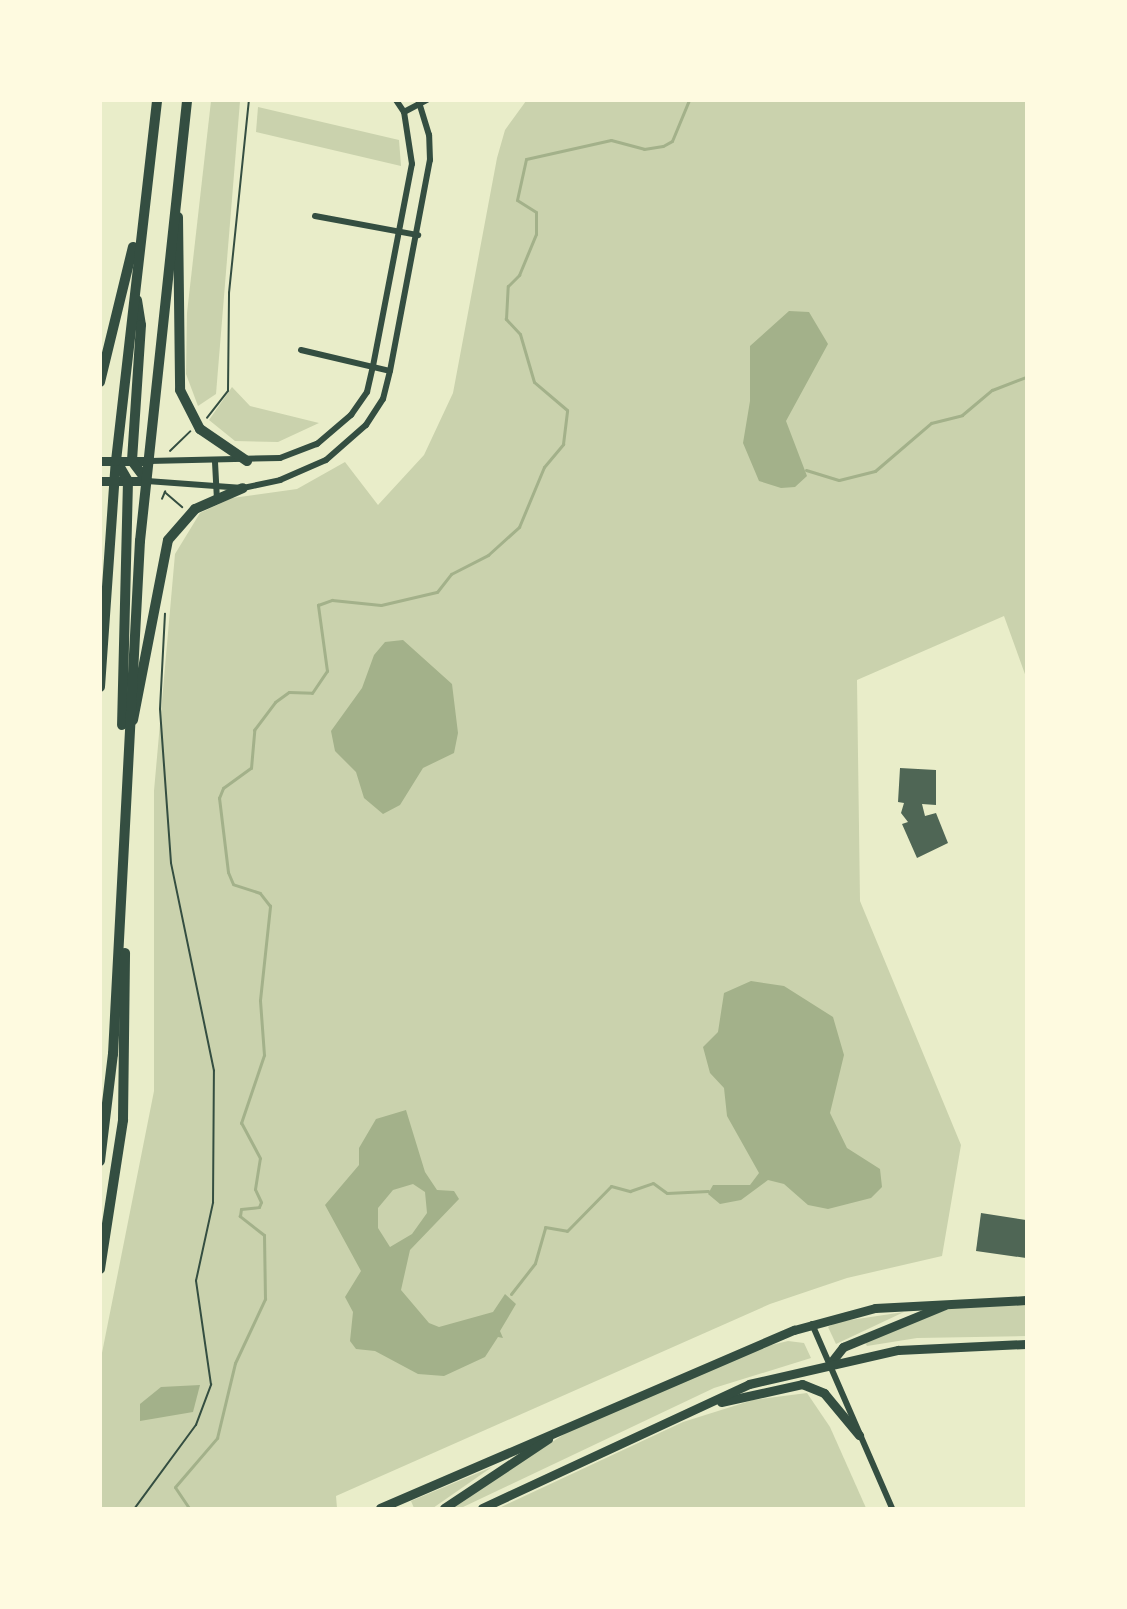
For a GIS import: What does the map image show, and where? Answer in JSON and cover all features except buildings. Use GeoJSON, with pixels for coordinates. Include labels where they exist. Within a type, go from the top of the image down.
{"type":"FeatureCollection","features":[{"type":"Feature","properties":{"kind":"main road"},"geometry":{"type":"LineString","coordinates":[[100,687],[116,461],[140,224],[157,100]]}},
{"type":"Feature","properties":{"kind":"main road"},"geometry":{"type":"LineString","coordinates":[[100,1269],[119,1165],[126,1077],[122,903],[124,767],[147,481],[187,100]]}},
{"type":"Feature","properties":{"kind":"main road"},"geometry":{"type":"LineString","coordinates":[[177,184],[180,390],[200,429],[247,461]]}},
{"type":"Feature","properties":{"kind":"main road"},"geometry":{"type":"LineString","coordinates":[[100,382],[140,224]]}},
{"type":"Feature","properties":{"kind":"main road"},"geometry":{"type":"LineString","coordinates":[[135,285],[141,325],[132,461],[147,481]]}},
{"type":"Feature","properties":{"kind":"main road"},"geometry":{"type":"LineString","coordinates":[[100,461],[149,461]]}},
{"type":"Feature","properties":{"kind":"main road"},"geometry":{"type":"LineString","coordinates":[[116,461],[128,482],[119,682],[124,767]]}},
{"type":"Feature","properties":{"kind":"main road"},"geometry":{"type":"LineString","coordinates":[[100,481],[147,481]]}},
{"type":"Feature","properties":{"kind":"main road"},"geometry":{"type":"LineString","coordinates":[[124,767],[168,540],[183,519],[219,492],[243,488]]}},
{"type":"Feature","properties":{"kind":"main road"},"geometry":{"type":"LineString","coordinates":[[100,1161],[122,903]]}},
{"type":"Feature","properties":{"kind":"main road"},"geometry":{"type":"LineString","coordinates":[[386,1507],[749,1346],[812,1324],[875,1308],[962,1300],[1026,1300]]}},
{"type":"Feature","properties":{"kind":"main road"},"geometry":{"type":"LineString","coordinates":[[829,1365],[843,1347],[962,1300]]}},
{"type":"Feature","properties":{"kind":"main road"},"geometry":{"type":"LineString","coordinates":[[482,1509],[749,1384],[829,1365],[934,1346],[1026,1344]]}},
{"type":"Feature","properties":{"kind":"main road"},"geometry":{"type":"LineString","coordinates":[[703,1404],[802,1384],[824,1393],[859,1435]]}},
{"type":"Feature","properties":{"kind":"main road"},"geometry":{"type":"LineString","coordinates":[[444,1509],[572,1423]]}},
{"type":"Feature","properties":{"kind":"street"},"geometry":{"type":"LineString","coordinates":[[149,461],[247,461],[306,450],[337,430],[367,392],[401,232],[412,164],[404,112],[396,100]]}},
{"type":"Feature","properties":{"kind":"street"},"geometry":{"type":"LineString","coordinates":[[243,488],[298,474],[340,450],[366,425],[383,399],[418,235],[430,160],[422,102],[404,112]]}},
{"type":"Feature","properties":{"kind":"street"},"geometry":{"type":"LineString","coordinates":[[315,216],[418,235]]}},
{"type":"Feature","properties":{"kind":"street"},"geometry":{"type":"LineString","coordinates":[[301,350],[390,371]]}},
{"type":"Feature","properties":{"kind":"street"},"geometry":{"type":"LineString","coordinates":[[147,481],[219,492],[215,462]]}},
{"type":"Feature","properties":{"kind":"street"},"geometry":{"type":"LineString","coordinates":[[812,1324],[892,1509]]}},
{"type":"Feature","properties":{"kind":"path"},"geometry":{"type":"LineString","coordinates":[[202,423],[228,391],[229,293],[249,100]]}},
{"type":"Feature","properties":{"kind":"path"},"geometry":{"type":"LineString","coordinates":[[167,454],[191,431]]}},
{"type":"Feature","properties":{"kind":"path"},"geometry":{"type":"LineString","coordinates":[[162,499],[165,492],[186,509]]}},
{"type":"Feature","properties":{"kind":"path"},"geometry":{"type":"LineString","coordinates":[[135,1509],[196,1425],[211,1385],[196,1281],[213,1203],[214,1071],[171,862],[160,709],[165,602]]}},
{"type":"Feature","properties":{"kind":"shaded area"},"geometry":{"type":"Polygon","coordinates":[[[211,101],[240,101],[216,394],[198,406],[186,374],[187,313],[211,101]]]}},
{"type":"Feature","properties":{"kind":"shaded area"},"geometry":{"type":"Polygon","coordinates":[[[526,101],[1026,101],[1026,677],[1004,616],[857,680],[860,901],[961,1145],[942,1256],[847,1278],[770,1304],[336,1496],[337,1508],[101,1508],[100,1363],[154,1091],[154,791],[175,554],[200,513],[232,498],[297,489],[345,462],[378,505],[424,455],[453,393],[497,158],[505,130],[526,101]]]}},
{"type":"Feature","properties":{"kind":"shaded area"},"geometry":{"type":"Polygon","coordinates":[[[258,107],[399,140],[401,166],[256,132],[258,107]]]}},
{"type":"Feature","properties":{"kind":"shaded area"},"geometry":{"type":"Polygon","coordinates":[[[789,311],[809,312],[828,344],[786,421],[807,476],[795,487],[781,488],[759,481],[743,443],[750,401],[750,346],[789,311]]]}},
{"type":"Feature","properties":{"kind":"shaded area"},"geometry":{"type":"Polygon","coordinates":[[[232,387],[250,406],[319,423],[278,442],[235,441],[209,420],[232,387]]]}},
{"type":"Feature","properties":{"kind":"shaded area"},"geometry":{"type":"Polygon","coordinates":[[[403,640],[452,684],[458,733],[454,753],[423,768],[400,805],[383,814],[364,798],[356,772],[335,751],[331,731],[362,688],[374,655],[385,642],[403,640]]]}},
{"type":"Feature","properties":{"kind":"shaded area"},"geometry":{"type":"Polygon","coordinates":[[[751,981],[784,986],[833,1017],[844,1055],[830,1113],[847,1148],[880,1169],[882,1187],[871,1198],[828,1209],[808,1205],[784,1184],[768,1180],[741,1200],[720,1204],[708,1194],[713,1185],[750,1185],[759,1173],[727,1116],[724,1088],[710,1073],[703,1047],[718,1032],[724,993],[751,981]]]}},
{"type":"Feature","properties":{"kind":"shaded area"},"geometry":{"type":"Polygon","coordinates":[[[406,1110],[425,1172],[437,1190],[454,1191],[459,1199],[410,1250],[401,1290],[429,1323],[439,1327],[493,1312],[505,1294],[516,1304],[500,1331],[503,1338],[498,1337],[485,1357],[444,1376],[418,1374],[375,1351],[356,1349],[350,1341],[353,1312],[345,1297],[361,1271],[325,1205],[359,1165],[359,1148],[376,1119],[406,1110]],[[413,1184],[393,1190],[378,1208],[378,1228],[390,1247],[412,1234],[427,1213],[425,1192],[413,1184]]]}},
{"type":"Feature","properties":{"kind":"shaded area"},"geometry":{"type":"Polygon","coordinates":[[[1026,1304],[1026,1336],[917,1338],[867,1346],[864,1341],[956,1306],[1026,1304]]]}},
{"type":"Feature","properties":{"kind":"shaded area"},"geometry":{"type":"Polygon","coordinates":[[[904,1312],[836,1344],[828,1327],[837,1322],[904,1312]]]}},
{"type":"Feature","properties":{"kind":"shaded area"},"geometry":{"type":"Polygon","coordinates":[[[788,1341],[804,1343],[811,1358],[714,1388],[461,1508],[451,1508],[572,1429],[750,1350],[788,1341]]]}},
{"type":"Feature","properties":{"kind":"shaded area"},"geometry":{"type":"Polygon","coordinates":[[[200,1385],[193,1412],[140,1421],[140,1404],[161,1387],[200,1385]]]}},
{"type":"Feature","properties":{"kind":"shaded area"},"geometry":{"type":"Polygon","coordinates":[[[807,1393],[830,1427],[866,1508],[499,1508],[683,1422],[753,1400],[807,1393]]]}},
{"type":"Feature","properties":{"kind":"shaded area"},"geometry":{"type":"Polygon","coordinates":[[[492,1467],[433,1508],[414,1508],[411,1501],[492,1467]]]}},
{"type":"Feature","properties":{"kind":"waterway"},"geometry":{"type":"LineString","coordinates":[[189,1508],[175,1487],[217,1438],[235,1363],[265,1299],[264,1235],[240,1216],[241,1209],[259,1207],[261,1202],[255,1189],[260,1158],[241,1123],[264,1055],[260,1000],[270,906],[260,893],[233,884],[228,872],[219,798],[223,788],[251,768],[254,730],[275,702],[289,692],[312,693],[327,671],[318,605],[332,600],[381,605],[437,592],[451,574],[488,555],[519,527],[544,467],[563,444],[567,410],[534,382],[520,334],[506,319],[508,286],[519,275],[536,234],[536,212],[517,200],[526,159],[611,140],[644,149],[663,146],[672,141],[689,100]]}},
{"type":"Feature","properties":{"kind":"waterway"},"geometry":{"type":"LineString","coordinates":[[806,470],[839,480],[875,471],[931,423],[962,415],[992,390],[1026,377]]}},
{"type":"Feature","properties":{"kind":"waterway"},"geometry":{"type":"LineString","coordinates":[[511,1294],[535,1263],[545,1227],[567,1231],[611,1186],[630,1191],[653,1183],[667,1193],[708,1191]]}}]}
